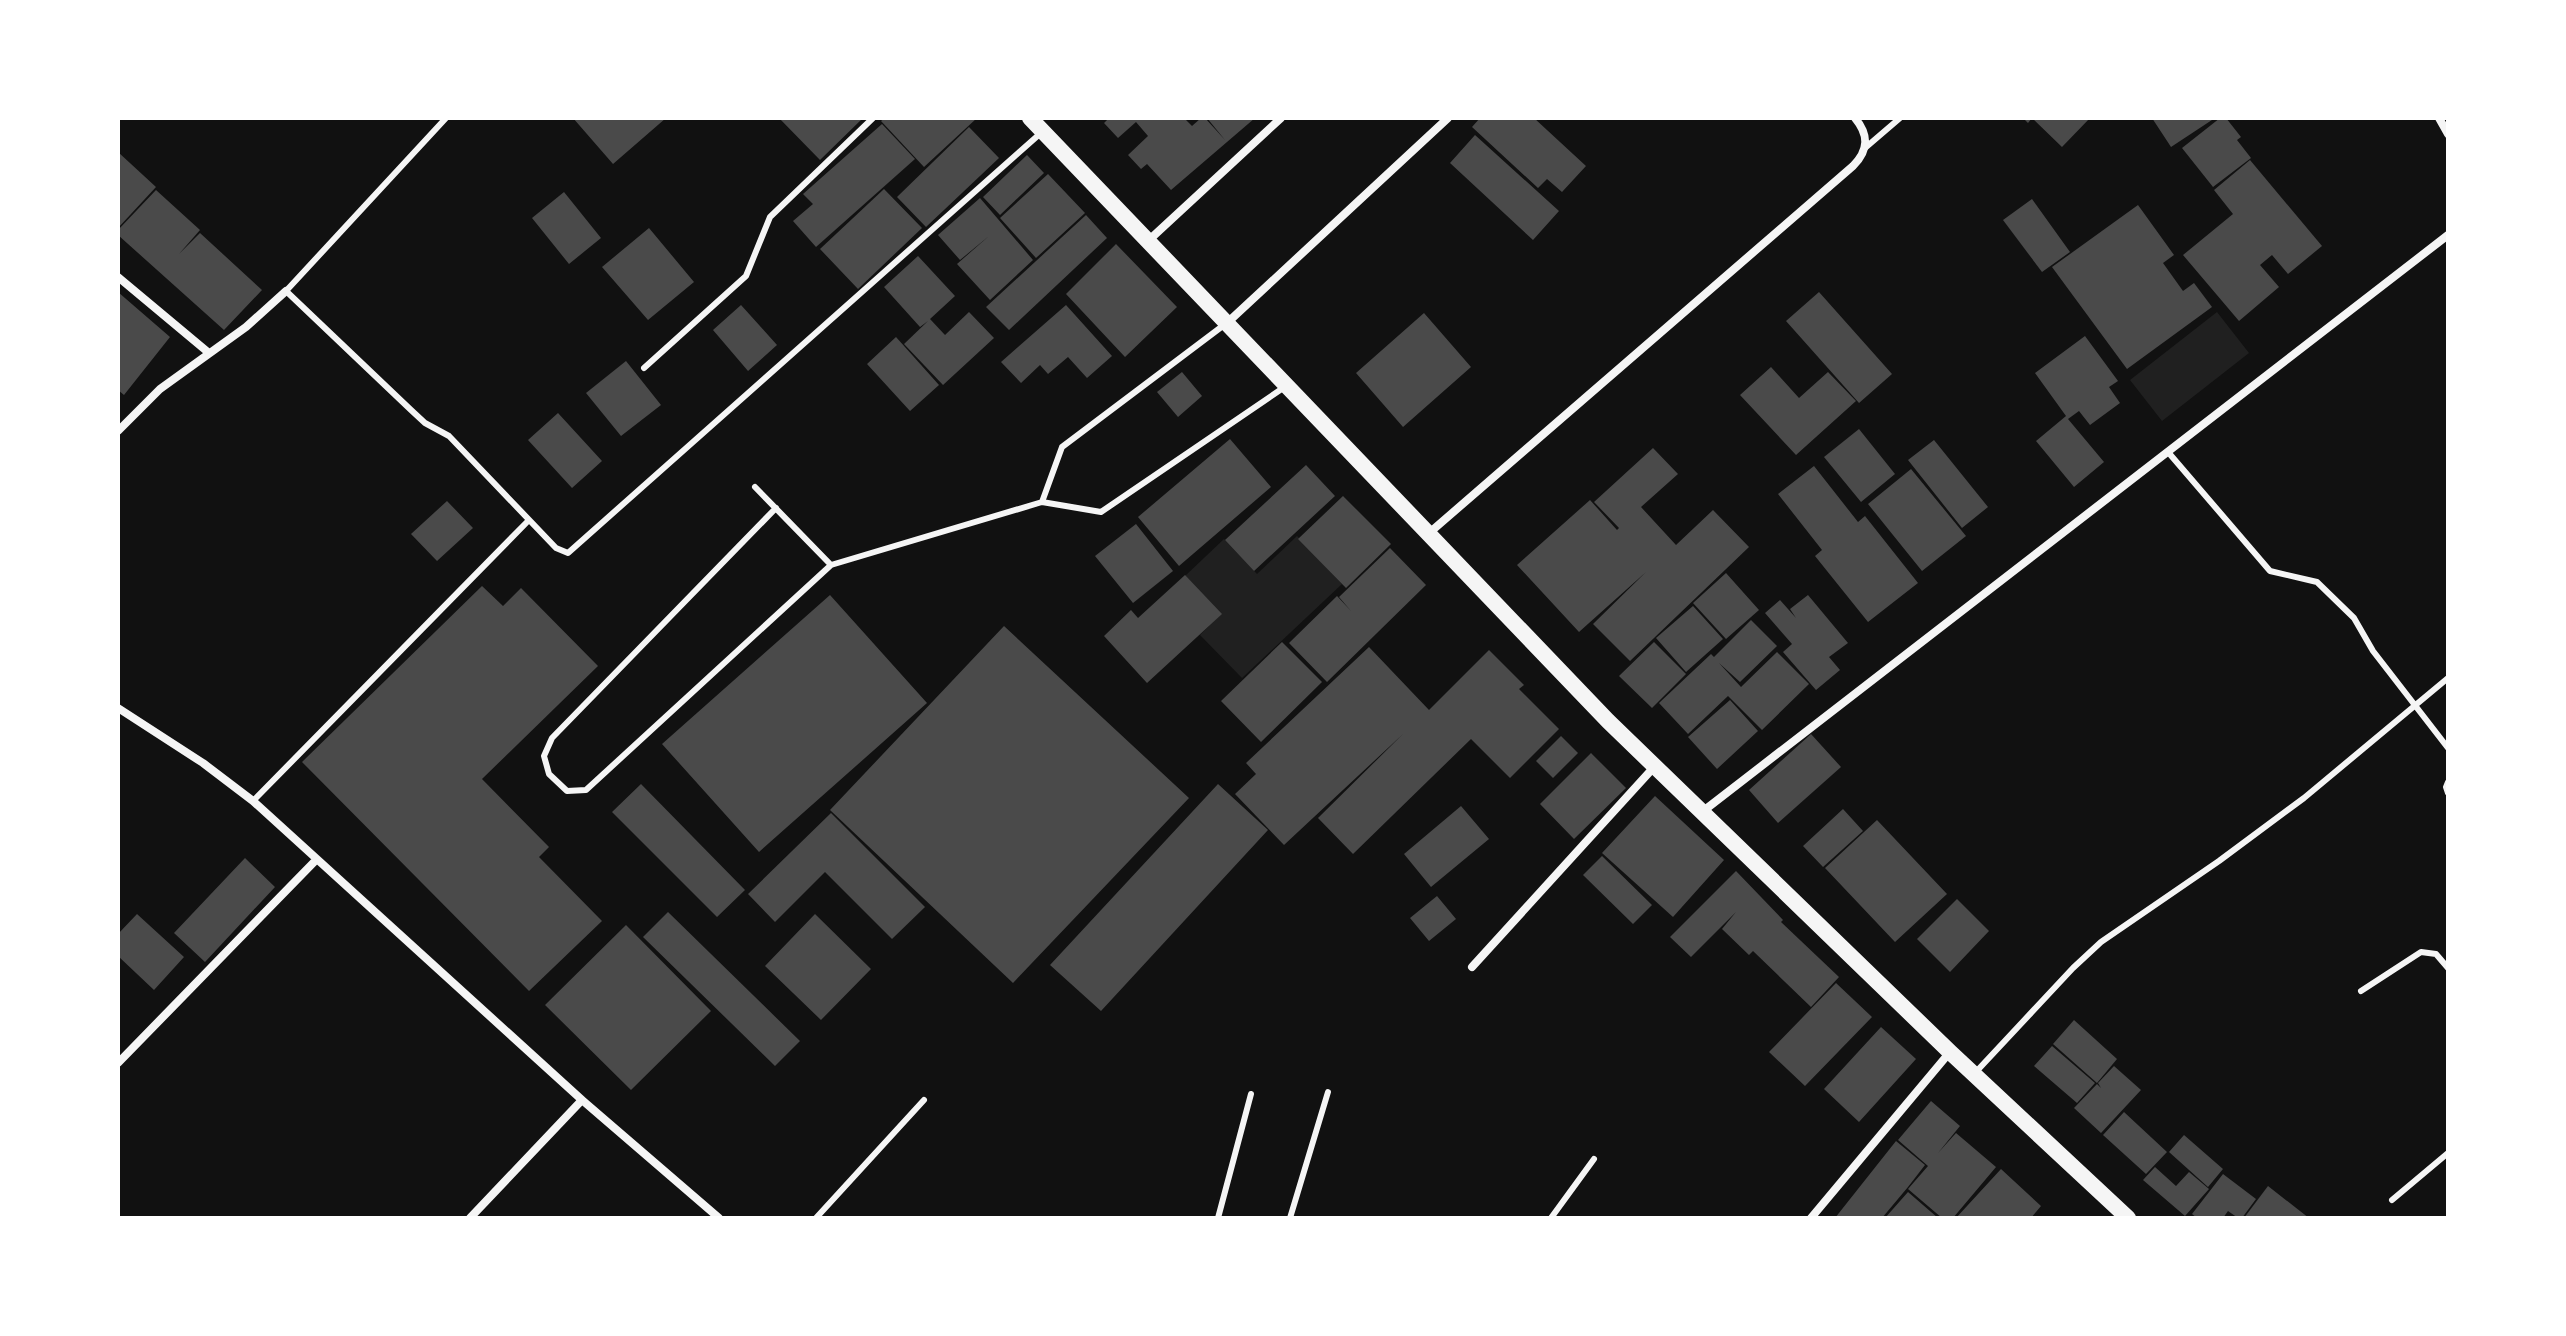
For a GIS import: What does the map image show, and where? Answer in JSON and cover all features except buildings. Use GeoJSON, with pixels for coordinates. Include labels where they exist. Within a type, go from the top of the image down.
{"type":"FeatureCollection","features":[{"type":"Feature","properties":{"kind":"main road"},"geometry":{"type":"LineString","coordinates":[[1030,118],[1428,534],[1701,813],[2128,1218]]}},
{"type":"Feature","properties":{"kind":"street"},"geometry":{"type":"LineString","coordinates":[[1148,241],[1281,118]]}},
{"type":"Feature","properties":{"kind":"street"},"geometry":{"type":"LineString","coordinates":[[1227,323],[1448,118]]}},
{"type":"Feature","properties":{"kind":"street"},"geometry":{"type":"LineString","coordinates":[[1428,534],[1853,166],[1865,148],[1866,137],[1855,118]]}},
{"type":"Feature","properties":{"kind":"street"},"geometry":{"type":"LineString","coordinates":[[2439,118],[2448,134]]}},
{"type":"Feature","properties":{"kind":"street"},"geometry":{"type":"LineString","coordinates":[[1701,813],[2448,235]]}},
{"type":"Feature","properties":{"kind":"street"},"geometry":{"type":"LineString","coordinates":[[118,277],[209,353]]}},
{"type":"Feature","properties":{"kind":"street"},"geometry":{"type":"LineString","coordinates":[[118,431],[160,389],[246,327],[286,291]]}},
{"type":"Feature","properties":{"kind":"street"},"geometry":{"type":"LineString","coordinates":[[118,708],[203,763],[253,801],[582,1100],[719,1218]]}},
{"type":"Feature","properties":{"kind":"street"},"geometry":{"type":"LineString","coordinates":[[1472,967],[1655,766]]}},
{"type":"Feature","properties":{"kind":"street"},"geometry":{"type":"LineString","coordinates":[[118,1063],[317,859]]}},
{"type":"Feature","properties":{"kind":"street"},"geometry":{"type":"LineString","coordinates":[[1811,1218],[1950,1052]]}},
{"type":"Feature","properties":{"kind":"street"},"geometry":{"type":"LineString","coordinates":[[470,1218],[582,1100]]}},
{"type":"Feature","properties":{"kind":"lane"},"geometry":{"type":"LineString","coordinates":[[446,118],[286,291],[425,423],[449,436],[559,551],[568,553],[1043,131]]}},
{"type":"Feature","properties":{"kind":"lane"},"geometry":{"type":"LineString","coordinates":[[644,368],[746,276],[770,217],[873,118]]}},
{"type":"Feature","properties":{"kind":"lane"},"geometry":{"type":"LineString","coordinates":[[1865,148],[1900,118]]}},
{"type":"Feature","properties":{"kind":"lane"},"geometry":{"type":"LineString","coordinates":[[1042,502],[1062,447],[1227,323]]}},
{"type":"Feature","properties":{"kind":"lane"},"geometry":{"type":"LineString","coordinates":[[776,508],[552,738],[544,756],[549,774],[567,791],[586,790],[831,565],[1042,502],[1101,512],[1287,386]]}},
{"type":"Feature","properties":{"kind":"lane"},"geometry":{"type":"LineString","coordinates":[[2168,452],[2270,571],[2312,580],[2328,591],[2358,624],[2373,651],[2448,748]]}},
{"type":"Feature","properties":{"kind":"lane"},"geometry":{"type":"LineString","coordinates":[[755,487],[831,565]]}},
{"type":"Feature","properties":{"kind":"lane"},"geometry":{"type":"LineString","coordinates":[[253,801],[529,520]]}},
{"type":"Feature","properties":{"kind":"lane"},"geometry":{"type":"LineString","coordinates":[[1974,1074],[2101,942],[2304,798],[2448,678]]}},
{"type":"Feature","properties":{"kind":"lane"},"geometry":{"type":"LineString","coordinates":[[2448,782],[2448,793]]}},
{"type":"Feature","properties":{"kind":"lane"},"geometry":{"type":"LineString","coordinates":[[2361,991],[2421,952],[2436,954],[2448,968]]}},
{"type":"Feature","properties":{"kind":"lane"},"geometry":{"type":"LineString","coordinates":[[1290,1218],[1328,1092]]}},
{"type":"Feature","properties":{"kind":"lane"},"geometry":{"type":"LineString","coordinates":[[1218,1218],[1251,1094]]}},
{"type":"Feature","properties":{"kind":"lane"},"geometry":{"type":"LineString","coordinates":[[816,1218],[924,1100]]}},
{"type":"Feature","properties":{"kind":"lane"},"geometry":{"type":"LineString","coordinates":[[2392,1200],[2448,1153]]}},
{"type":"Feature","properties":{"kind":"lane"},"geometry":{"type":"LineString","coordinates":[[1551,1218],[1594,1159]]}},
{"type":"Feature","properties":{"kind":"shaded area"},"geometry":{"type":"Polygon","coordinates":[[[2217,312],[2249,353],[2162,421],[2130,380],[2217,312]]]}},
{"type":"Feature","properties":{"kind":"shaded area"},"geometry":{"type":"Polygon","coordinates":[[[1297,536],[1342,584],[1242,678],[1200,635],[1221,614],[1185,576],[1224,539],[1257,574],[1297,536]]]}}]}
